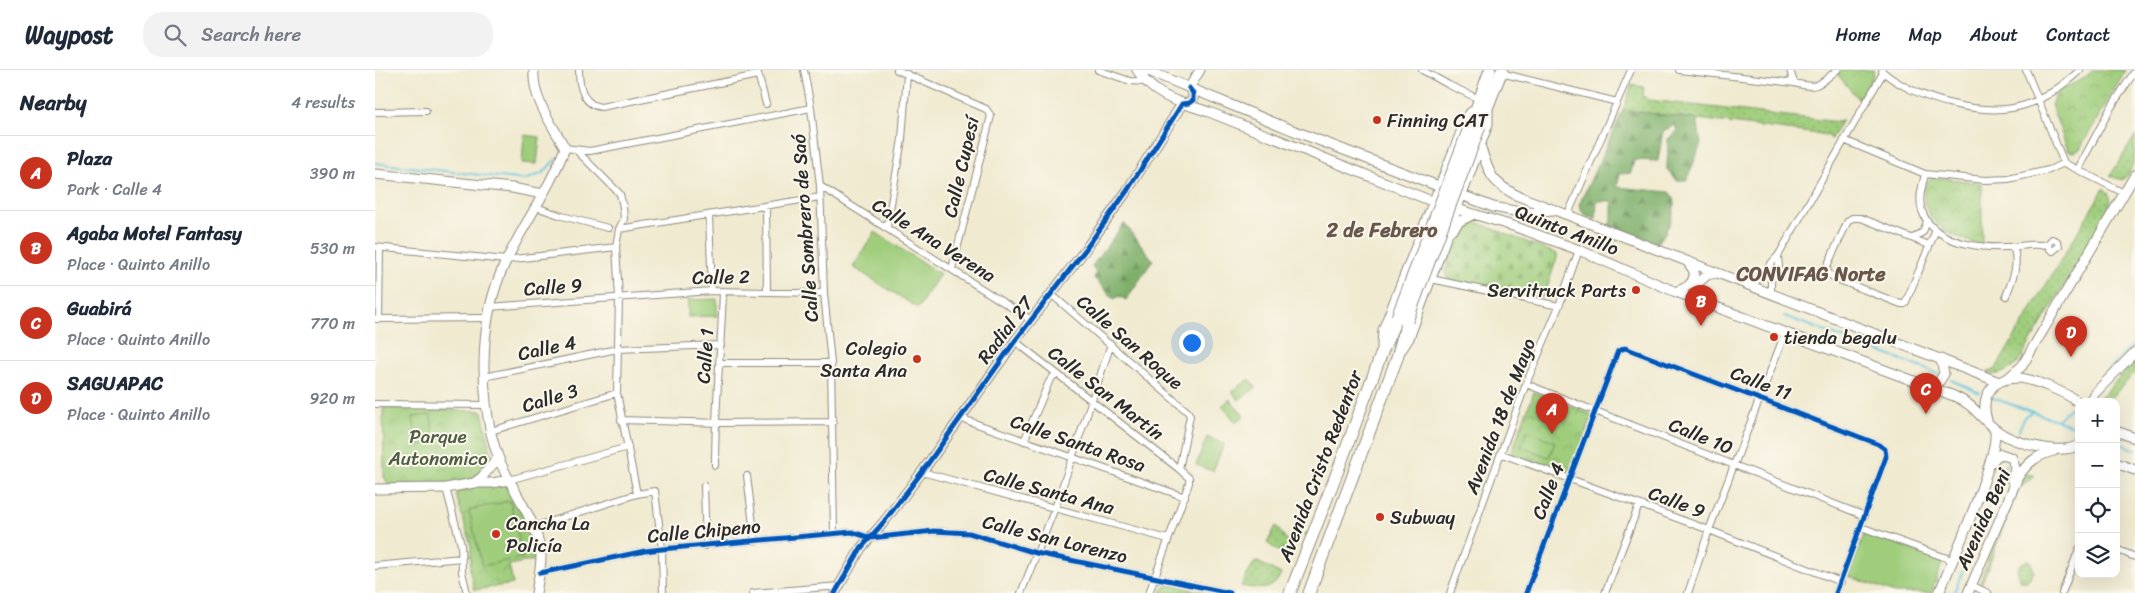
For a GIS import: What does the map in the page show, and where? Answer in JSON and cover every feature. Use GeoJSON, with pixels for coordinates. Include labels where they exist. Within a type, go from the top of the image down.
{"type":"FeatureCollection","features":[{"type":"Feature","properties":{"kind":"highway","name":"Avenida Cristo Redentor"},"geometry":{"type":"LineString","coordinates":[[1290,593],[1340,465],[1381,352],[1402,319],[1475,125],[1481,103],[1498,71]]}},
{"type":"Feature","properties":{"kind":"highway","name":"Avenida Cristo Redentor"},"geometry":{"type":"LineString","coordinates":[[1309,593],[1397,358],[1402,319]]}},
{"type":"Feature","properties":{"kind":"street"},"geometry":{"type":"LineString","coordinates":[[534,70],[537,96],[565,148]]}},
{"type":"Feature","properties":{"kind":"street"},"geometry":{"type":"LineString","coordinates":[[579,70],[579,80],[586,99],[591,104],[601,107],[758,72],[766,104]]}},
{"type":"Feature","properties":{"kind":"street","name":"Calle Sombrero de Saó"},"geometry":{"type":"LineString","coordinates":[[804,70],[811,108],[821,197],[824,293],[831,363],[834,534]]}},
{"type":"Feature","properties":{"kind":"street","name":"Calle Cupesí"},"geometry":{"type":"LineString","coordinates":[[897,70],[986,109],[991,116],[952,269]]}},
{"type":"Feature","properties":{"kind":"street"},"geometry":{"type":"LineString","coordinates":[[1098,70],[1130,81],[1146,82]]}},
{"type":"Feature","properties":{"kind":"street","name":"Quinto Anillo"},"geometry":{"type":"LineString","coordinates":[[1137,70],[1146,82],[1167,97],[1182,104],[1209,112],[1434,202],[1516,227],[1579,250],[1676,292],[1935,388],[1973,406],[1994,429],[2010,437],[2061,450],[2075,451]]}},
{"type":"Feature","properties":{"kind":"street","name":"Quinto Anillo"},"geometry":{"type":"LineString","coordinates":[[1146,70],[1506,211],[1525,213],[1558,211],[1568,214],[1941,359],[2003,380],[2021,378],[2031,381],[2075,400]]}},
{"type":"Feature","properties":{"kind":"street"},"geometry":{"type":"LineString","coordinates":[[1189,88],[1200,70]]}},
{"type":"Feature","properties":{"kind":"street"},"geometry":{"type":"LineString","coordinates":[[1422,70],[1481,103]]}},
{"type":"Feature","properties":{"kind":"street"},"geometry":{"type":"LineString","coordinates":[[1568,214],[1631,70]]}},
{"type":"Feature","properties":{"kind":"street"},"geometry":{"type":"LineString","coordinates":[[1679,70],[1794,83],[1811,87],[1819,84],[1837,70]]}},
{"type":"Feature","properties":{"kind":"street"},"geometry":{"type":"LineString","coordinates":[[1790,70],[1794,83]]}},
{"type":"Feature","properties":{"kind":"street"},"geometry":{"type":"LineString","coordinates":[[2026,70],[2064,163],[2124,193]]}},
{"type":"Feature","properties":{"kind":"street"},"geometry":{"type":"LineString","coordinates":[[1750,285],[1760,280],[1771,262],[1778,256],[1882,71],[1919,93],[1960,107],[2006,108],[2024,105],[2039,99],[2069,80],[2080,70]]}},
{"type":"Feature","properties":{"kind":"street"},"geometry":{"type":"LineString","coordinates":[[1498,71],[1617,102]]}},
{"type":"Feature","properties":{"kind":"street"},"geometry":{"type":"LineString","coordinates":[[2078,169],[2110,109],[2135,71]]}},
{"type":"Feature","properties":{"kind":"street"},"geometry":{"type":"LineString","coordinates":[[887,228],[902,138],[907,74]]}},
{"type":"Feature","properties":{"kind":"street","name":"Radial 27"},"geometry":{"type":"LineString","coordinates":[[837,589],[861,548],[871,538],[922,472],[1015,341],[1127,191],[1182,104],[1189,104],[1193,100],[1193,93],[1189,88]]}},
{"type":"Feature","properties":{"kind":"street","name":"Avenida Cristo Redentor"},"geometry":{"type":"LineString","coordinates":[[1381,352],[1383,330],[1467,117],[1481,103],[1488,124],[1409,338],[1397,358]]}},
{"type":"Feature","properties":{"kind":"street"},"geometry":{"type":"LineString","coordinates":[[565,148],[596,150],[811,108]]}},
{"type":"Feature","properties":{"kind":"street"},"geometry":{"type":"LineString","coordinates":[[375,112],[426,111]]}},
{"type":"Feature","properties":{"kind":"street"},"geometry":{"type":"LineString","coordinates":[[1844,140],[1925,174],[1985,180],[2008,179],[2049,170],[2064,163]]}},
{"type":"Feature","properties":{"kind":"street"},"geometry":{"type":"LineString","coordinates":[[1480,145],[1489,171],[1496,182],[1516,195],[1558,211]]}},
{"type":"Feature","properties":{"kind":"street"},"geometry":{"type":"LineString","coordinates":[[536,593],[541,554],[533,527],[498,458],[486,405],[484,377],[486,318],[506,260],[543,194],[565,148]]}},
{"type":"Feature","properties":{"kind":"street"},"geometry":{"type":"LineString","coordinates":[[576,150],[620,194],[624,219],[619,229],[616,247],[619,298],[617,393],[637,494]]}},
{"type":"Feature","properties":{"kind":"street"},"geometry":{"type":"LineString","coordinates":[[1421,179],[1433,178],[1448,166]]}},
{"type":"Feature","properties":{"kind":"street"},"geometry":{"type":"LineString","coordinates":[[1448,166],[1448,184],[1452,186],[1457,187],[1470,174]]}},
{"type":"Feature","properties":{"kind":"street"},"geometry":{"type":"LineString","coordinates":[[375,174],[512,188],[543,194]]}},
{"type":"Feature","properties":{"kind":"street"},"geometry":{"type":"LineString","coordinates":[[1925,174],[1920,194],[1923,212],[1927,221],[1936,230],[1965,245],[1986,248],[2048,244]]}},
{"type":"Feature","properties":{"kind":"street"},"geometry":{"type":"LineString","coordinates":[[1987,421],[1984,410],[1985,399],[1991,388],[2018,371],[2135,175]]}},
{"type":"Feature","properties":{"kind":"street","name":"Calle Ana Verena"},"geometry":{"type":"LineString","coordinates":[[820,186],[1031,320]]}},
{"type":"Feature","properties":{"kind":"street"},"geometry":{"type":"LineString","coordinates":[[1416,194],[1423,207],[1421,233]]}},
{"type":"Feature","properties":{"kind":"street"},"geometry":{"type":"LineString","coordinates":[[619,229],[821,197]]}},
{"type":"Feature","properties":{"kind":"street"},"geometry":{"type":"LineString","coordinates":[[766,206],[767,291]]}},
{"type":"Feature","properties":{"kind":"street"},"geometry":{"type":"LineString","coordinates":[[536,207],[608,228]]}},
{"type":"Feature","properties":{"kind":"street"},"geometry":{"type":"LineString","coordinates":[[1445,241],[1460,221],[1474,214]]}},
{"type":"Feature","properties":{"kind":"street"},"geometry":{"type":"LineString","coordinates":[[709,216],[712,291]]}},
{"type":"Feature","properties":{"kind":"street"},"geometry":{"type":"LineString","coordinates":[[1421,233],[1431,220],[1440,218],[1446,225],[1445,241]]}},
{"type":"Feature","properties":{"kind":"street"},"geometry":{"type":"LineString","coordinates":[[1929,245],[1861,218],[1853,218],[1848,221],[1827,266],[1833,278],[1905,304],[1936,230]]}},
{"type":"Feature","properties":{"kind":"street"},"geometry":{"type":"LineString","coordinates":[[1913,238],[1923,232],[1927,221]]}},
{"type":"Feature","properties":{"kind":"street"},"geometry":{"type":"LineString","coordinates":[[486,318],[377,319],[378,247],[506,260],[616,247]]}},
{"type":"Feature","properties":{"kind":"street"},"geometry":{"type":"LineString","coordinates":[[2006,296],[2012,280],[2016,259],[2013,247]]}},
{"type":"Feature","properties":{"kind":"street","name":"Avenida 18 de Mayo"},"geometry":{"type":"LineString","coordinates":[[1451,593],[1527,384],[1559,306],[1579,250]]}},
{"type":"Feature","properties":{"kind":"street"},"geometry":{"type":"LineString","coordinates":[[1771,293],[1771,281],[1779,267],[1778,256]]}},
{"type":"Feature","properties":{"kind":"street"},"geometry":{"type":"LineString","coordinates":[[1676,292],[1693,282],[1694,270],[1687,261]]}},
{"type":"Feature","properties":{"kind":"street"},"geometry":{"type":"LineString","coordinates":[[1707,304],[1699,292],[1699,282],[1707,275],[1719,274]]}},
{"type":"Feature","properties":{"kind":"street"},"geometry":{"type":"LineString","coordinates":[[1431,279],[1559,306]]}},
{"type":"Feature","properties":{"kind":"street","name":"Calle 2"},"geometry":{"type":"LineString","coordinates":[[619,298],[712,291],[824,293]]}},
{"type":"Feature","properties":{"kind":"street","name":"Calle 1"},"geometry":{"type":"LineString","coordinates":[[715,465],[723,291]]}},
{"type":"Feature","properties":{"kind":"street","name":"Calle San Roque"},"geometry":{"type":"LineString","coordinates":[[1051,294],[1188,412],[1190,420],[1179,468]]}},
{"type":"Feature","properties":{"kind":"street","name":"Calle 9"},"geometry":{"type":"LineString","coordinates":[[489,307],[619,298]]}},
{"type":"Feature","properties":{"kind":"street"},"geometry":{"type":"LineString","coordinates":[[1688,593],[1709,530],[1785,333]]}},
{"type":"Feature","properties":{"kind":"street","name":"Calle San Martín"},"geometry":{"type":"LineString","coordinates":[[1015,341],[1179,468]]}},
{"type":"Feature","properties":{"kind":"street"},"geometry":{"type":"LineString","coordinates":[[1021,593],[1055,508],[1111,344]]}},
{"type":"Feature","properties":{"kind":"street","name":"Calle 4"},"geometry":{"type":"LineString","coordinates":[[484,377],[617,349],[721,346]]}},
{"type":"Feature","properties":{"kind":"street","name":"Calle 4"},"geometry":{"type":"LineString","coordinates":[[1526,593],[1618,351],[1625,348]]}},
{"type":"Feature","properties":{"kind":"street","name":"Calle 11"},"geometry":{"type":"LineString","coordinates":[[1625,348],[1877,444],[1885,449],[1886,457],[1865,516]]}},
{"type":"Feature","properties":{"kind":"street"},"geometry":{"type":"LineString","coordinates":[[2086,398],[2095,392],[2135,352]]}},
{"type":"Feature","properties":{"kind":"street"},"geometry":{"type":"LineString","coordinates":[[1935,388],[1944,374],[1941,359]]}},
{"type":"Feature","properties":{"kind":"street"},"geometry":{"type":"LineString","coordinates":[[2025,360],[2024,372],[2031,381]]}},
{"type":"Feature","properties":{"kind":"street"},"geometry":{"type":"LineString","coordinates":[[720,363],[831,363]]}},
{"type":"Feature","properties":{"kind":"street"},"geometry":{"type":"LineString","coordinates":[[1025,441],[1049,382],[1056,373]]}},
{"type":"Feature","properties":{"kind":"street","name":"Calle 10"},"geometry":{"type":"LineString","coordinates":[[1527,384],[1865,516]]}},
{"type":"Feature","properties":{"kind":"street"},"geometry":{"type":"LineString","coordinates":[[2091,398],[2095,392]]}},
{"type":"Feature","properties":{"kind":"street","name":"Calle 3"},"geometry":{"type":"LineString","coordinates":[[491,431],[617,393]]}},
{"type":"Feature","properties":{"kind":"street"},"geometry":{"type":"LineString","coordinates":[[375,404],[486,405]]}},
{"type":"Feature","properties":{"kind":"street","name":"Calle Santa Rosa"},"geometry":{"type":"LineString","coordinates":[[960,418],[1185,497]]}},
{"type":"Feature","properties":{"kind":"street"},"geometry":{"type":"LineString","coordinates":[[621,420],[718,423],[833,422]]}},
{"type":"Feature","properties":{"kind":"street","name":"Avenida Beni"},"geometry":{"type":"LineString","coordinates":[[1939,593],[1989,467],[1996,441],[1994,429]]}},
{"type":"Feature","properties":{"kind":"street"},"geometry":{"type":"LineString","coordinates":[[2120,432],[2135,438]]}},
{"type":"Feature","properties":{"kind":"street"},"geometry":{"type":"LineString","coordinates":[[375,489],[445,488],[474,483],[492,483],[509,480],[627,446]]}},
{"type":"Feature","properties":{"kind":"street"},"geometry":{"type":"LineString","coordinates":[[2061,450],[2075,446]]}},
{"type":"Feature","properties":{"kind":"street","name":"Avenida Beni"},"geometry":{"type":"LineString","coordinates":[[1970,589],[2015,481],[2024,468],[2035,458],[2061,450]]}},
{"type":"Feature","properties":{"kind":"street","name":"Calle 9"},"geometry":{"type":"LineString","coordinates":[[1502,454],[1709,530],[1841,582]]}},
{"type":"Feature","properties":{"kind":"street"},"geometry":{"type":"LineString","coordinates":[[1989,467],[1996,457],[2001,454],[2011,456],[2015,462],[2014,476],[1996,518],[1990,538]]}},
{"type":"Feature","properties":{"kind":"street"},"geometry":{"type":"LineString","coordinates":[[474,483],[482,477],[498,458]]}},
{"type":"Feature","properties":{"kind":"street"},"geometry":{"type":"LineString","coordinates":[[2120,464],[2135,470]]}},
{"type":"Feature","properties":{"kind":"street"},"geometry":{"type":"LineString","coordinates":[[1149,593],[1185,497],[1189,481],[1179,468]]}},
{"type":"Feature","properties":{"kind":"street","name":"Calle Santa Ana"},"geometry":{"type":"LineString","coordinates":[[922,472],[1168,539]]}},
{"type":"Feature","properties":{"kind":"street"},"geometry":{"type":"LineString","coordinates":[[747,476],[755,541]]}},
{"type":"Feature","properties":{"kind":"street"},"geometry":{"type":"LineString","coordinates":[[704,486],[706,546]]}},
{"type":"Feature","properties":{"kind":"street"},"geometry":{"type":"LineString","coordinates":[[445,488],[461,545],[467,593]]}},
{"type":"Feature","properties":{"kind":"street"},"geometry":{"type":"LineString","coordinates":[[533,527],[637,494],[655,491],[662,549],[663,593]]}},
{"type":"Feature","properties":{"kind":"street"},"geometry":{"type":"LineString","coordinates":[[1605,593],[1639,505]]}},
{"type":"Feature","properties":{"kind":"street"},"geometry":{"type":"LineString","coordinates":[[1837,593],[1865,516]]}},
{"type":"Feature","properties":{"kind":"street"},"geometry":{"type":"LineString","coordinates":[[1861,527],[1952,560]]}},
{"type":"Feature","properties":{"kind":"street","name":"Calle San Lorenzo"},"geometry":{"type":"LineString","coordinates":[[871,538],[952,531],[993,539],[1036,553],[1230,593]]}},
{"type":"Feature","properties":{"kind":"street","name":"Calle Chipeno"},"geometry":{"type":"LineString","coordinates":[[540,573],[662,549],[852,532],[871,538]]}},
{"type":"Feature","properties":{"kind":"street"},"geometry":{"type":"LineString","coordinates":[[2120,551],[2135,557]]}},
{"type":"Feature","properties":{"kind":"street"},"geometry":{"type":"LineString","coordinates":[[375,566],[462,558]]}},
{"type":"Feature","properties":{"kind":"street"},"geometry":{"type":"LineString","coordinates":[[2062,593],[2075,559]]}},
{"type":"Feature","properties":{"kind":"street"},"geometry":{"type":"LineString","coordinates":[[753,593],[837,589]]}},
{"type":"Feature","properties":{"kind":"street"},"geometry":{"type":"LineString","coordinates":[[1970,589],[1989,593]]}},
{"type":"Feature","properties":{"kind":"green space"},"geometry":{"type":"Polygon","coordinates":[[[1842,70],[1874,70],[1873,76],[1859,100],[1837,74],[1842,70]]]}},
{"type":"Feature","properties":{"kind":"green space"},"geometry":{"type":"Polygon","coordinates":[[[2093,70],[2126,70],[2079,150],[2073,152],[2068,150],[2051,105],[2060,91],[2093,70]]]}},
{"type":"Feature","properties":{"kind":"green space"},"geometry":{"type":"Polygon","coordinates":[[[1632,85],[1644,87],[1643,96],[1649,100],[1839,122],[1842,120],[1831,139],[1828,135],[1623,110],[1632,85]]]}},
{"type":"Feature","properties":{"kind":"green space"},"geometry":{"type":"Polygon","coordinates":[[[1623,110],[1697,119],[1701,144],[1687,180],[1676,180],[1667,169],[1668,139],[1677,131],[1675,125],[1663,131],[1658,161],[1634,160],[1631,173],[1620,174],[1617,187],[1669,192],[1673,197],[1674,211],[1672,218],[1658,243],[1609,225],[1612,218],[1612,201],[1597,201],[1595,219],[1584,214],[1579,205],[1623,110]]]}},
{"type":"Feature","properties":{"kind":"green space"},"geometry":{"type":"Polygon","coordinates":[[[524,135],[540,137],[537,164],[522,163],[524,135]]]}},
{"type":"Feature","properties":{"kind":"green space"},"geometry":{"type":"Polygon","coordinates":[[[2135,136],[2135,149],[2130,172],[2122,180],[2110,176],[2135,136]]]}},
{"type":"Feature","properties":{"kind":"green space"},"geometry":{"type":"Polygon","coordinates":[[[1934,177],[1982,183],[1982,244],[1961,239],[1951,234],[1934,221],[1928,213],[1924,192],[1926,183],[1934,177]]]}},
{"type":"Feature","properties":{"kind":"green space"},"geometry":{"type":"Polygon","coordinates":[[[2104,188],[2111,200],[2107,214],[2018,363],[2004,372],[1987,374],[1987,372],[1995,370],[2104,188]]]}},
{"type":"Feature","properties":{"kind":"green space"},"geometry":{"type":"Polygon","coordinates":[[[1474,221],[1557,254],[1544,296],[1539,298],[1448,280],[1445,272],[1454,242],[1462,228],[1474,221]]]}},
{"type":"Feature","properties":{"kind":"green space"},"geometry":{"type":"Polygon","coordinates":[[[1124,223],[1153,260],[1126,300],[1119,296],[1114,299],[1094,278],[1096,273],[1092,266],[1124,223]]]}},
{"type":"Feature","properties":{"kind":"green space"},"geometry":{"type":"Polygon","coordinates":[[[875,232],[940,274],[918,308],[853,267],[875,232]]]}},
{"type":"Feature","properties":{"kind":"green space"},"geometry":{"type":"Polygon","coordinates":[[[717,299],[717,316],[688,317],[688,300],[717,299]]]}},
{"type":"Feature","properties":{"kind":"green space"},"geometry":{"type":"Polygon","coordinates":[[[2135,360],[2135,373],[2111,398],[2100,398],[2135,360]]]}},
{"type":"Feature","properties":{"kind":"green space"},"geometry":{"type":"Polygon","coordinates":[[[1250,379],[1256,388],[1238,400],[1232,391],[1250,379]]]}},
{"type":"Feature","properties":{"kind":"green space"},"geometry":{"type":"Polygon","coordinates":[[[1534,392],[1593,415],[1570,472],[1562,473],[1511,453],[1534,392]]]}},
{"type":"Feature","properties":{"kind":"green space"},"geometry":{"type":"Polygon","coordinates":[[[1230,399],[1244,416],[1236,422],[1222,406],[1230,399]]]}},
{"type":"Feature","properties":{"kind":"green space","name":"Parque Autonomico"},"geometry":{"type":"Polygon","coordinates":[[[383,408],[482,411],[492,457],[480,474],[465,482],[389,485],[384,477],[383,408]]]}},
{"type":"Feature","properties":{"kind":"green space"},"geometry":{"type":"Polygon","coordinates":[[[431,415],[434,443],[417,445],[413,417],[431,415]]]}},
{"type":"Feature","properties":{"kind":"green space"},"geometry":{"type":"Polygon","coordinates":[[[1527,431],[1555,442],[1549,457],[1521,447],[1527,431]]]}},
{"type":"Feature","properties":{"kind":"green space"},"geometry":{"type":"Polygon","coordinates":[[[1207,437],[1224,444],[1213,471],[1196,465],[1207,437]]]}},
{"type":"Feature","properties":{"kind":"green space"},"geometry":{"type":"Polygon","coordinates":[[[2023,474],[2035,475],[2018,490],[1980,588],[1978,587],[1994,542],[2023,474]]]}},
{"type":"Feature","properties":{"kind":"green space"},"geometry":{"type":"Polygon","coordinates":[[[505,484],[517,500],[526,520],[536,560],[509,565],[513,584],[474,590],[470,571],[471,546],[456,495],[472,487],[505,484]]]}},
{"type":"Feature","properties":{"kind":"green space","name":"Cancha La Policía"},"geometry":{"type":"Polygon","coordinates":[[[510,501],[523,557],[482,566],[469,510],[510,501]]]}},
{"type":"Feature","properties":{"kind":"green space"},"geometry":{"type":"Polygon","coordinates":[[[1276,526],[1291,546],[1287,557],[1267,543],[1276,526]]]}},
{"type":"Feature","properties":{"kind":"green space"},"geometry":{"type":"Polygon","coordinates":[[[1865,532],[1943,561],[1931,593],[1895,593],[1848,576],[1865,532]]]}},
{"type":"Feature","properties":{"kind":"green space"},"geometry":{"type":"Polygon","coordinates":[[[2028,560],[2031,561],[2034,572],[2028,581],[2020,581],[2017,569],[2020,564],[2028,560]]]}},
{"type":"Feature","properties":{"kind":"green space"},"geometry":{"type":"Polygon","coordinates":[[[1258,562],[1281,574],[1274,584],[1269,587],[1254,588],[1241,586],[1254,563],[1258,562]]]}},
{"type":"Feature","properties":{"kind":"green space"},"geometry":{"type":"Polygon","coordinates":[[[1174,585],[1205,593],[1161,593],[1164,586],[1174,585]]]}},
{"type":"Feature","properties":{"kind":"waterway"},"geometry":{"type":"LineString","coordinates":[[375,163],[525,180],[543,173],[556,159]]}},
{"type":"Feature","properties":{"kind":"waterway"},"geometry":{"type":"LineString","coordinates":[[1784,316],[1939,374]]}},
{"type":"Feature","properties":{"kind":"waterway"},"geometry":{"type":"LineString","coordinates":[[2087,393],[2135,343]]}},
{"type":"Feature","properties":{"kind":"waterway"},"geometry":{"type":"LineString","coordinates":[[1951,380],[1980,393]]}},
{"type":"Feature","properties":{"kind":"waterway"},"geometry":{"type":"LineString","coordinates":[[1993,398],[2075,427]]}},
{"type":"Feature","properties":{"kind":"waterway"},"geometry":{"type":"LineString","coordinates":[[2057,420],[2071,407]]}},
{"type":"Feature","properties":{"kind":"waterway"},"geometry":{"type":"LineString","coordinates":[[2019,430],[2024,417],[2032,412]]}},
{"type":"Feature","properties":{"kind":"waterway"},"geometry":{"type":"LineString","coordinates":[[2118,443],[2135,450]]}},
{"type":"Feature","properties":{"kind":"waterway"},"geometry":{"type":"LineString","coordinates":[[1954,593],[2006,464]]}},
{"type":"Feature","properties":{"kind":"cycle path"},"geometry":{"type":"LineString","coordinates":[[835,593],[861,548],[883,523],[922,472],[1015,341],[1085,250],[1127,191],[1182,104],[1193,100],[1193,93],[1189,88]]}},
{"type":"Feature","properties":{"kind":"cycle path"},"geometry":{"type":"LineString","coordinates":[[1526,593],[1618,351],[1625,348],[1878,444],[1885,449],[1886,457],[1836,593]]}},
{"type":"Feature","properties":{"kind":"cycle path"},"geometry":{"type":"LineString","coordinates":[[540,573],[662,549],[852,532],[871,538],[934,531],[969,533],[1036,553],[1230,593]]}},
{"type":"Feature","properties":{"kind":"place","name":"Finning CAT"},"geometry":{"type":"Point","coordinates":[1377,120]}},
{"type":"Feature","properties":{"kind":"place","name":"Servitruck Parts"},"geometry":{"type":"Point","coordinates":[1636,290]}},
{"type":"Feature","properties":{"kind":"place","name":"Agaba Motel Fantasy"},"geometry":{"type":"Point","coordinates":[1701,326]}},
{"type":"Feature","properties":{"kind":"place","name":"tienda begalu"},"geometry":{"type":"Point","coordinates":[1774,337]}},
{"type":"Feature","properties":{"kind":"place","name":"SAGUAPAC"},"geometry":{"type":"Point","coordinates":[2071,357]}},
{"type":"Feature","properties":{"kind":"place","name":"Colegio Santa Ana"},"geometry":{"type":"Point","coordinates":[917,359]}},
{"type":"Feature","properties":{"kind":"place","name":"Guabirá"},"geometry":{"type":"Point","coordinates":[1926,414]}},
{"type":"Feature","properties":{"kind":"place","name":"Plaza"},"geometry":{"type":"Point","coordinates":[1552,434]}},
{"type":"Feature","properties":{"kind":"place","name":"Subway"},"geometry":{"type":"Point","coordinates":[1380,517]}},
{"type":"Feature","properties":{"kind":"place","name":"Cancha La Policía"},"geometry":{"type":"Point","coordinates":[496,534]}},
{"type":"Feature","properties":{"kind":"district","name":"2 de Febrero"},"geometry":{"type":"Point","coordinates":[1382,230]}},
{"type":"Feature","properties":{"kind":"district","name":"CONVIFAG Norte"},"geometry":{"type":"Point","coordinates":[1811,274]}}]}
